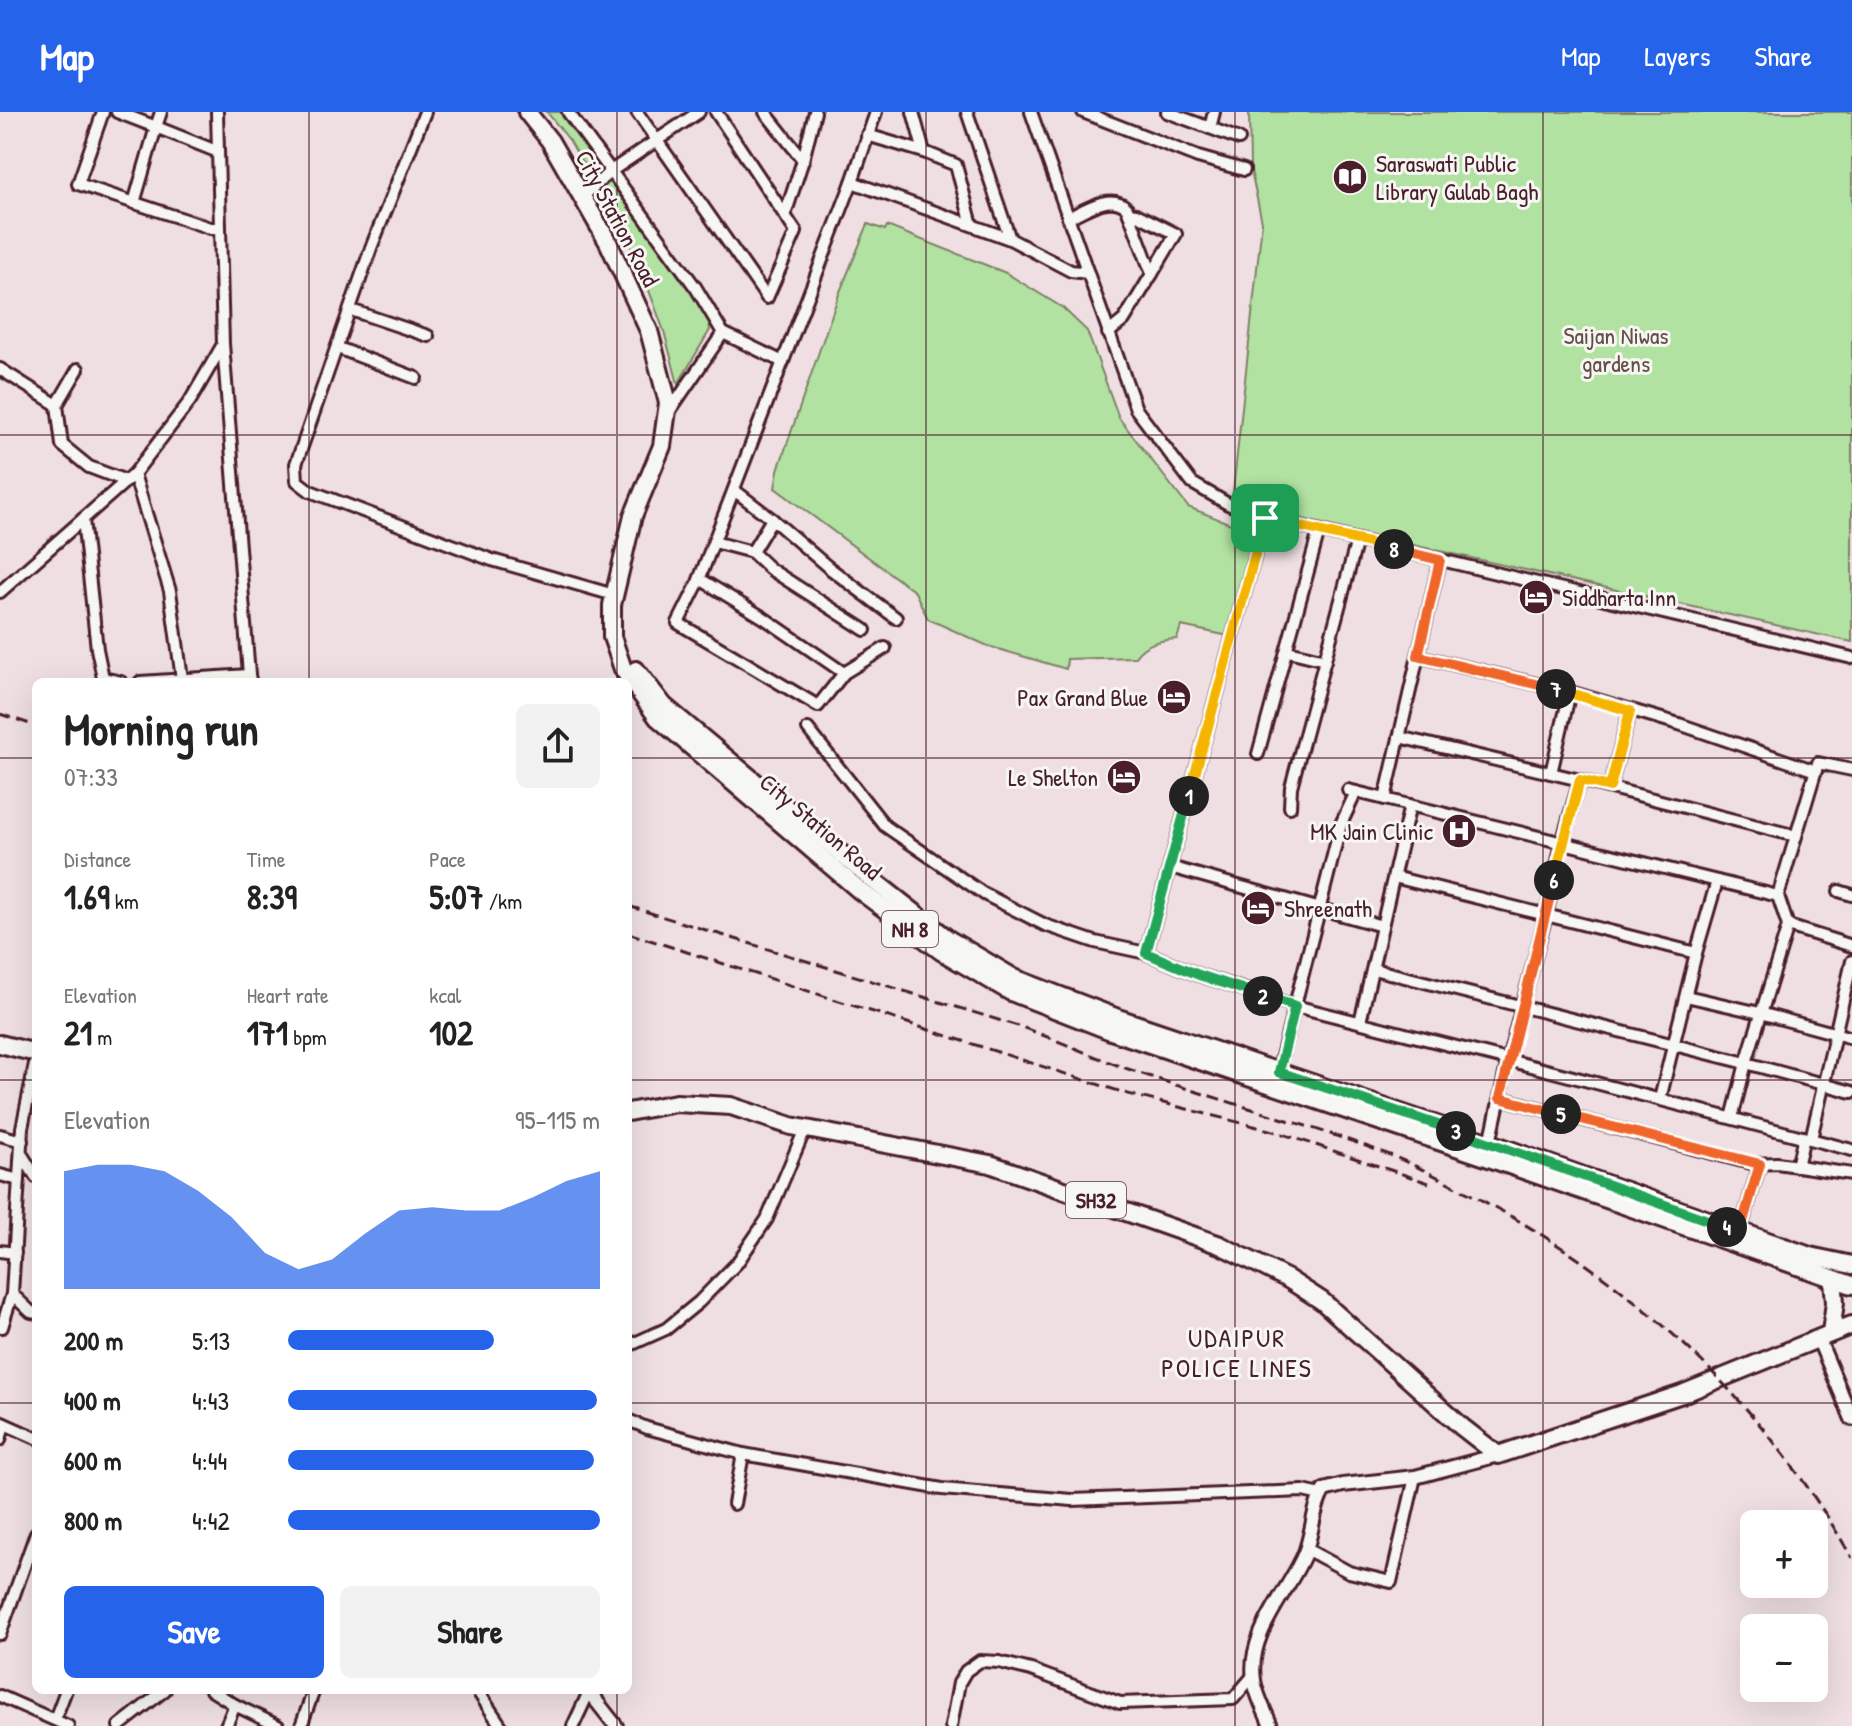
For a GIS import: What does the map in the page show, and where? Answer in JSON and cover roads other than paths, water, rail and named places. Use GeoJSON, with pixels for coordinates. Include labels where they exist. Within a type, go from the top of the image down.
{"type":"FeatureCollection","features":[{"type":"Feature","properties":{"kind":"main road","name":"City Station Road"},"geometry":{"type":"LineString","coordinates":[[527,112],[617,238],[658,327],[671,370],[669,444],[630,564],[623,604],[622,636],[632,664],[664,706],[948,939],[1014,978],[1486,1157],[1852,1285]]}},
{"type":"Feature","properties":{"kind":"main road","name":"City Station Road"},"geometry":{"type":"LineString","coordinates":[[540,112],[558,135],[586,194]]}},
{"type":"Feature","properties":{"kind":"main road","name":"City Station Road"},"geometry":{"type":"LineString","coordinates":[[629,678],[612,637],[614,595],[633,516],[662,446],[671,409]]}},
{"type":"Feature","properties":{"kind":"main road","name":"City Station Road"},"geometry":{"type":"LineString","coordinates":[[632,682],[658,718],[757,805],[894,917],[941,951],[1011,992],[1111,1031],[1490,1143],[1810,1256],[1852,1265]]}},
{"type":"Feature","properties":{"kind":"main road"},"geometry":{"type":"LineString","coordinates":[[0,1044],[32,1052]]}},
{"type":"Feature","properties":{"kind":"main road","name":"SH32"},"geometry":{"type":"LineString","coordinates":[[632,1111],[664,1104],[731,1106],[805,1129],[990,1164],[1220,1245],[1288,1279],[1322,1301],[1462,1427],[1498,1455]]}},
{"type":"Feature","properties":{"kind":"main road"},"geometry":{"type":"LineString","coordinates":[[1824,1335],[1835,1302],[1833,1280]]}},
{"type":"Feature","properties":{"kind":"main road"},"geometry":{"type":"LineString","coordinates":[[1498,1455],[1682,1394],[1852,1325]]}},
{"type":"Feature","properties":{"kind":"street"},"geometry":{"type":"LineString","coordinates":[[103,112],[78,184],[210,228],[220,228]]}},
{"type":"Feature","properties":{"kind":"street"},"geometry":{"type":"LineString","coordinates":[[117,112],[216,151]]}},
{"type":"Feature","properties":{"kind":"street"},"geometry":{"type":"LineString","coordinates":[[134,203],[161,112]]}},
{"type":"Feature","properties":{"kind":"street"},"geometry":{"type":"LineString","coordinates":[[217,112],[223,344],[250,678]]}},
{"type":"Feature","properties":{"kind":"street"},"geometry":{"type":"LineString","coordinates":[[425,112],[371,248],[296,464],[297,481],[310,491],[492,560],[614,595]]}},
{"type":"Feature","properties":{"kind":"street"},"geometry":{"type":"LineString","coordinates":[[568,112],[696,288],[723,333],[783,362]]}},
{"type":"Feature","properties":{"kind":"street"},"geometry":{"type":"LineString","coordinates":[[637,112],[767,298],[796,232],[716,112]]}},
{"type":"Feature","properties":{"kind":"street"},"geometry":{"type":"LineString","coordinates":[[586,194],[611,171],[699,112]]}},
{"type":"Feature","properties":{"kind":"street"},"geometry":{"type":"LineString","coordinates":[[765,112],[803,160]]}},
{"type":"Feature","properties":{"kind":"street"},"geometry":{"type":"LineString","coordinates":[[785,215],[815,112]]}},
{"type":"Feature","properties":{"kind":"street"},"geometry":{"type":"LineString","coordinates":[[876,112],[700,579],[678,623],[818,706],[844,673],[885,648]]}},
{"type":"Feature","properties":{"kind":"street"},"geometry":{"type":"LineString","coordinates":[[913,112],[924,152]]}},
{"type":"Feature","properties":{"kind":"street"},"geometry":{"type":"LineString","coordinates":[[967,112],[1010,239]]}},
{"type":"Feature","properties":{"kind":"street"},"geometry":{"type":"LineString","coordinates":[[1031,112],[1136,409],[1179,469],[1208,495],[1265,518],[1852,658]]}},
{"type":"Feature","properties":{"kind":"street"},"geometry":{"type":"LineString","coordinates":[[1083,112],[1198,157],[1244,170]]}},
{"type":"Feature","properties":{"kind":"street"},"geometry":{"type":"LineString","coordinates":[[1167,112],[1239,139]]}},
{"type":"Feature","properties":{"kind":"street"},"geometry":{"type":"LineString","coordinates":[[1210,128],[1214,112]]}},
{"type":"Feature","properties":{"kind":"street"},"geometry":{"type":"LineString","coordinates":[[867,135],[956,165],[972,225]]}},
{"type":"Feature","properties":{"kind":"street"},"geometry":{"type":"LineString","coordinates":[[852,182],[1010,239],[1071,271],[1088,273]]}},
{"type":"Feature","properties":{"kind":"street"},"geometry":{"type":"LineString","coordinates":[[1068,218],[1108,201],[1121,202],[1129,213],[1152,274]]}},
{"type":"Feature","properties":{"kind":"street"},"geometry":{"type":"LineString","coordinates":[[1108,333],[1124,320],[1176,234],[1129,213]]}},
{"type":"Feature","properties":{"kind":"street"},"geometry":{"type":"LineString","coordinates":[[351,310],[428,336]]}},
{"type":"Feature","properties":{"kind":"street"},"geometry":{"type":"LineString","coordinates":[[671,409],[723,333]]}},
{"type":"Feature","properties":{"kind":"street"},"geometry":{"type":"LineString","coordinates":[[0,592],[130,478],[190,401],[223,344]]}},
{"type":"Feature","properties":{"kind":"street"},"geometry":{"type":"LineString","coordinates":[[338,348],[416,378]]}},
{"type":"Feature","properties":{"kind":"street"},"geometry":{"type":"LineString","coordinates":[[0,369],[57,405]]}},
{"type":"Feature","properties":{"kind":"street"},"geometry":{"type":"LineString","coordinates":[[78,369],[57,405],[62,445],[89,467],[130,478]]}},
{"type":"Feature","properties":{"kind":"street"},"geometry":{"type":"LineString","coordinates":[[130,478],[170,591],[182,678]]}},
{"type":"Feature","properties":{"kind":"street"},"geometry":{"type":"LineString","coordinates":[[734,490],[896,618]]}},
{"type":"Feature","properties":{"kind":"street"},"geometry":{"type":"LineString","coordinates":[[1146,953],[1265,518]]}},
{"type":"Feature","properties":{"kind":"street"},"geometry":{"type":"LineString","coordinates":[[83,519],[103,678]]}},
{"type":"Feature","properties":{"kind":"street"},"geometry":{"type":"LineString","coordinates":[[752,552],[772,519]]}},
{"type":"Feature","properties":{"kind":"street"},"geometry":{"type":"LineString","coordinates":[[1258,754],[1319,531]]}},
{"type":"Feature","properties":{"kind":"street"},"geometry":{"type":"LineString","coordinates":[[1290,807],[1291,787],[1357,540]]}},
{"type":"Feature","properties":{"kind":"street"},"geometry":{"type":"LineString","coordinates":[[714,542],[752,552],[770,569],[865,630]]}},
{"type":"Feature","properties":{"kind":"street"},"geometry":{"type":"LineString","coordinates":[[1385,799],[1440,560]]}},
{"type":"Feature","properties":{"kind":"street"},"geometry":{"type":"LineString","coordinates":[[700,579],[844,673]]}},
{"type":"Feature","properties":{"kind":"street"},"geometry":{"type":"LineString","coordinates":[[1288,651],[1325,660]]}},
{"type":"Feature","properties":{"kind":"street"},"geometry":{"type":"LineString","coordinates":[[1418,656],[1570,692],[1679,724],[1816,771]]}},
{"type":"Feature","properties":{"kind":"street"},"geometry":{"type":"LineString","coordinates":[[1551,773],[1570,692]]}},
{"type":"Feature","properties":{"kind":"street"},"geometry":{"type":"LineString","coordinates":[[1610,787],[1630,711]]}},
{"type":"Feature","properties":{"kind":"street"},"geometry":{"type":"LineString","coordinates":[[808,729],[885,826],[984,894],[1045,925],[1095,942],[1146,953],[1199,975],[1295,1006],[1852,1150]]}},
{"type":"Feature","properties":{"kind":"street"},"geometry":{"type":"LineString","coordinates":[[1399,737],[1610,787],[1637,797],[1796,836]]}},
{"type":"Feature","properties":{"kind":"street"},"geometry":{"type":"LineString","coordinates":[[1732,1118],[1760,1013],[1788,926],[1778,896],[1818,763],[1852,770]]}},
{"type":"Feature","properties":{"kind":"street"},"geometry":{"type":"LineString","coordinates":[[1490,1143],[1508,1060],[1580,780]]}},
{"type":"Feature","properties":{"kind":"street"},"geometry":{"type":"LineString","coordinates":[[1276,1079],[1352,791],[1778,896]]}},
{"type":"Feature","properties":{"kind":"street"},"geometry":{"type":"LineString","coordinates":[[1360,1022],[1410,805]]}},
{"type":"Feature","properties":{"kind":"street"},"geometry":{"type":"LineString","coordinates":[[1170,867],[1382,926]]}},
{"type":"Feature","properties":{"kind":"street"},"geometry":{"type":"LineString","coordinates":[[1394,877],[1696,953]]}},
{"type":"Feature","properties":{"kind":"street"},"geometry":{"type":"LineString","coordinates":[[1660,1099],[1717,881]]}},
{"type":"Feature","properties":{"kind":"street"},"geometry":{"type":"LineString","coordinates":[[1839,891],[1852,895]]}},
{"type":"Feature","properties":{"kind":"street"},"geometry":{"type":"LineString","coordinates":[[1788,926],[1852,946]]}},
{"type":"Feature","properties":{"kind":"street"},"geometry":{"type":"LineString","coordinates":[[1797,1166],[1823,1085],[1852,961]]}},
{"type":"Feature","properties":{"kind":"street"},"geometry":{"type":"LineString","coordinates":[[1373,969],[1852,1092]]}},
{"type":"Feature","properties":{"kind":"street"},"geometry":{"type":"LineString","coordinates":[[1686,996],[1852,1038]]}},
{"type":"Feature","properties":{"kind":"street"},"geometry":{"type":"LineString","coordinates":[[0,1327],[12,1294],[21,1147],[32,1082]]}},
{"type":"Feature","properties":{"kind":"street"},"geometry":{"type":"LineString","coordinates":[[1500,1098],[1760,1164],[1852,1174]]}},
{"type":"Feature","properties":{"kind":"street"},"geometry":{"type":"LineString","coordinates":[[632,1344],[666,1329],[699,1302],[737,1263],[767,1219],[805,1129]]}},
{"type":"Feature","properties":{"kind":"street"},"geometry":{"type":"LineString","coordinates":[[0,1135],[21,1147],[32,1169]]}},
{"type":"Feature","properties":{"kind":"street"},"geometry":{"type":"LineString","coordinates":[[1740,1231],[1760,1164]]}},
{"type":"Feature","properties":{"kind":"street"},"geometry":{"type":"LineString","coordinates":[[0,1175],[19,1180]]}},
{"type":"Feature","properties":{"kind":"street"},"geometry":{"type":"LineString","coordinates":[[0,1251],[15,1253]]}},
{"type":"Feature","properties":{"kind":"street"},"geometry":{"type":"LineString","coordinates":[[12,1294],[32,1312]]}},
{"type":"Feature","properties":{"kind":"street"},"geometry":{"type":"LineString","coordinates":[[1824,1335],[1852,1419]]}},
{"type":"Feature","properties":{"kind":"street"},"geometry":{"type":"LineString","coordinates":[[632,1422],[743,1454],[942,1489],[1072,1500],[1303,1491],[1321,1495]]}},
{"type":"Feature","properties":{"kind":"street"},"geometry":{"type":"LineString","coordinates":[[0,1440],[2,1423],[32,1436]]}},
{"type":"Feature","properties":{"kind":"street"},"geometry":{"type":"LineString","coordinates":[[734,1504],[743,1454]]}},
{"type":"Feature","properties":{"kind":"street"},"geometry":{"type":"LineString","coordinates":[[1271,1726],[1253,1676],[1254,1661],[1262,1632],[1306,1549],[1321,1495],[1328,1488],[1415,1477],[1498,1455]]}},
{"type":"Feature","properties":{"kind":"street"},"geometry":{"type":"LineString","coordinates":[[1306,1549],[1349,1572],[1391,1582],[1415,1477]]}},
{"type":"Feature","properties":{"kind":"street"},"geometry":{"type":"LineString","coordinates":[[0,1634],[32,1544]]}},
{"type":"Feature","properties":{"kind":"street"},"geometry":{"type":"LineString","coordinates":[[951,1726],[959,1683],[966,1671],[980,1661],[1031,1670],[1126,1704],[1233,1699],[1253,1676]]}},
{"type":"Feature","properties":{"kind":"street"},"geometry":{"type":"LineString","coordinates":[[55,1719],[64,1694]]}},
{"type":"Feature","properties":{"kind":"street"},"geometry":{"type":"LineString","coordinates":[[119,1726],[160,1694]]}},
{"type":"Feature","properties":{"kind":"street"},"geometry":{"type":"LineString","coordinates":[[217,1694],[278,1726]]}},
{"type":"Feature","properties":{"kind":"street"},"geometry":{"type":"LineString","coordinates":[[301,1726],[313,1694]]}},
{"type":"Feature","properties":{"kind":"street"},"geometry":{"type":"LineString","coordinates":[[480,1694],[501,1726]]}},
{"type":"Feature","properties":{"kind":"street"},"geometry":{"type":"LineString","coordinates":[[573,1726],[589,1694]]}},
{"type":"Feature","properties":{"kind":"street"},"geometry":{"type":"LineString","coordinates":[[593,1694],[616,1726]]}},
{"type":"Feature","properties":{"kind":"street"},"geometry":{"type":"LineString","coordinates":[[0,1696],[68,1726]]}},
{"type":"Feature","properties":{"kind":"street"},"geometry":{"type":"LineString","coordinates":[[226,1726],[235,1705]]}},
{"type":"Feature","properties":{"kind":"railway"},"geometry":{"type":"LineString","coordinates":[[0,714],[32,725]]}},
{"type":"Feature","properties":{"kind":"railway"},"geometry":{"type":"LineString","coordinates":[[632,907],[1018,1026],[1131,1070],[1390,1155],[1472,1195],[1531,1228],[1586,1265],[1639,1305],[1689,1349],[1735,1396],[1778,1447],[1817,1501],[1852,1558]]}},
{"type":"Feature","properties":{"kind":"railway"},"geometry":{"type":"LineString","coordinates":[[632,934],[1128,1094],[1277,1132],[1429,1183]]}},
{"type":"Feature","properties":{"kind":"place","name":"Saraswati Public Library Gulab Bagh"},"geometry":{"type":"Point","coordinates":[1350,177]}},
{"type":"Feature","properties":{"kind":"place","name":"Siddharta Inn"},"geometry":{"type":"Point","coordinates":[1536,597]}},
{"type":"Feature","properties":{"kind":"place","name":"Pax Grand Blue"},"geometry":{"type":"Point","coordinates":[1174,697]}},
{"type":"Feature","properties":{"kind":"place","name":"Le Shelton"},"geometry":{"type":"Point","coordinates":[1124,777]}},
{"type":"Feature","properties":{"kind":"place","name":"MK Jain Clinic"},"geometry":{"type":"Point","coordinates":[1459,831]}},
{"type":"Feature","properties":{"kind":"place","name":"Shreenath"},"geometry":{"type":"Point","coordinates":[1258,908]}},
{"type":"Feature","properties":{"kind":"district","name":"UDAIPUR POLICE LINES"},"geometry":{"type":"Point","coordinates":[1237,1352]}},
{"type":"Feature","properties":{"kind":"park label","name":"Saijan Niwas gardens"},"geometry":{"type":"Point","coordinates":[1616,349]}}]}
